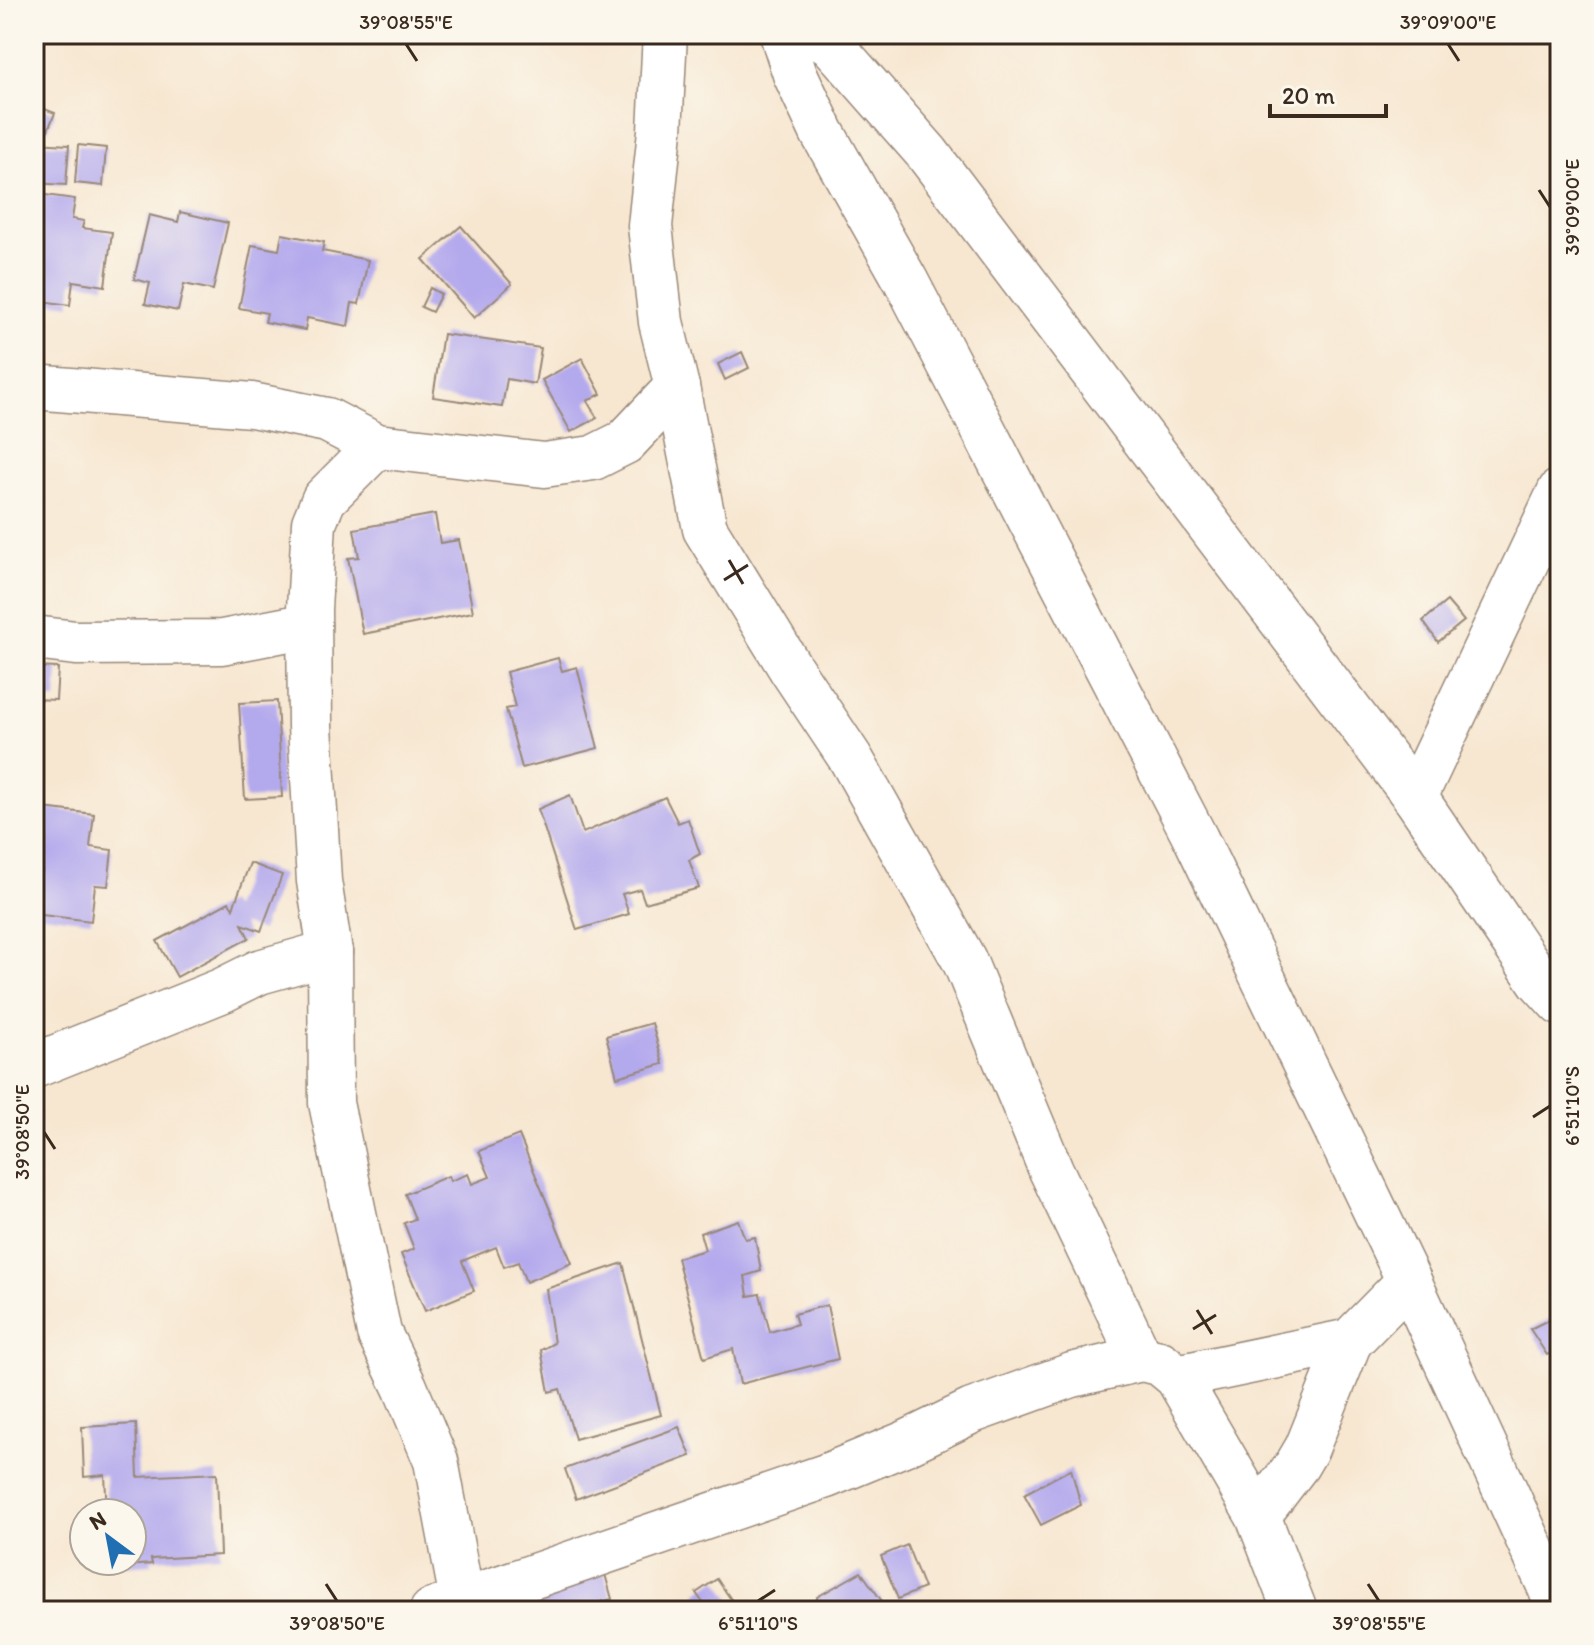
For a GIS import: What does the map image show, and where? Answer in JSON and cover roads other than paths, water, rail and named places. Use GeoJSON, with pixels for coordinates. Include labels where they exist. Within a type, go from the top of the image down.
{"type":"FeatureCollection","features":[{"type":"Feature","properties":{"kind":"street"},"geometry":{"type":"LineString","coordinates":[[665,34],[660,131],[650,226],[661,322],[705,529],[791,669],[851,759],[964,960],[1051,1170],[1159,1368],[1258,1516],[1295,1611]]}},
{"type":"Feature","properties":{"kind":"street"},"geometry":{"type":"LineString","coordinates":[[782,34],[795,74],[822,132],[906,281],[1196,839],[1409,1281],[1560,1609]]}},
{"type":"Feature","properties":{"kind":"street"},"geometry":{"type":"LineString","coordinates":[[816,34],[831,44],[927,153],[1415,797],[1540,981],[1560,1003]]}},
{"type":"Feature","properties":{"kind":"street"},"geometry":{"type":"LineString","coordinates":[[34,387],[252,405],[327,420],[377,446],[544,465],[593,458],[625,442],[677,387]]}},
{"type":"Feature","properties":{"kind":"street"},"geometry":{"type":"LineString","coordinates":[[377,446],[324,499],[314,523],[309,625],[310,726],[319,881],[330,952],[331,1103],[379,1333],[436,1461],[447,1606],[826,1476],[972,1411],[1072,1375],[1159,1368],[1350,1341]]}},
{"type":"Feature","properties":{"kind":"street"},"geometry":{"type":"LineString","coordinates":[[1415,797],[1560,491]]}},
{"type":"Feature","properties":{"kind":"street"},"geometry":{"type":"LineString","coordinates":[[34,638],[76,643],[222,642],[309,625]]}},
{"type":"Feature","properties":{"kind":"street"},"geometry":{"type":"LineString","coordinates":[[34,1066],[223,990],[259,972],[330,952]]}},
{"type":"Feature","properties":{"kind":"street"},"geometry":{"type":"LineString","coordinates":[[1258,1516],[1307,1448],[1350,1341],[1409,1281]]}}]}
